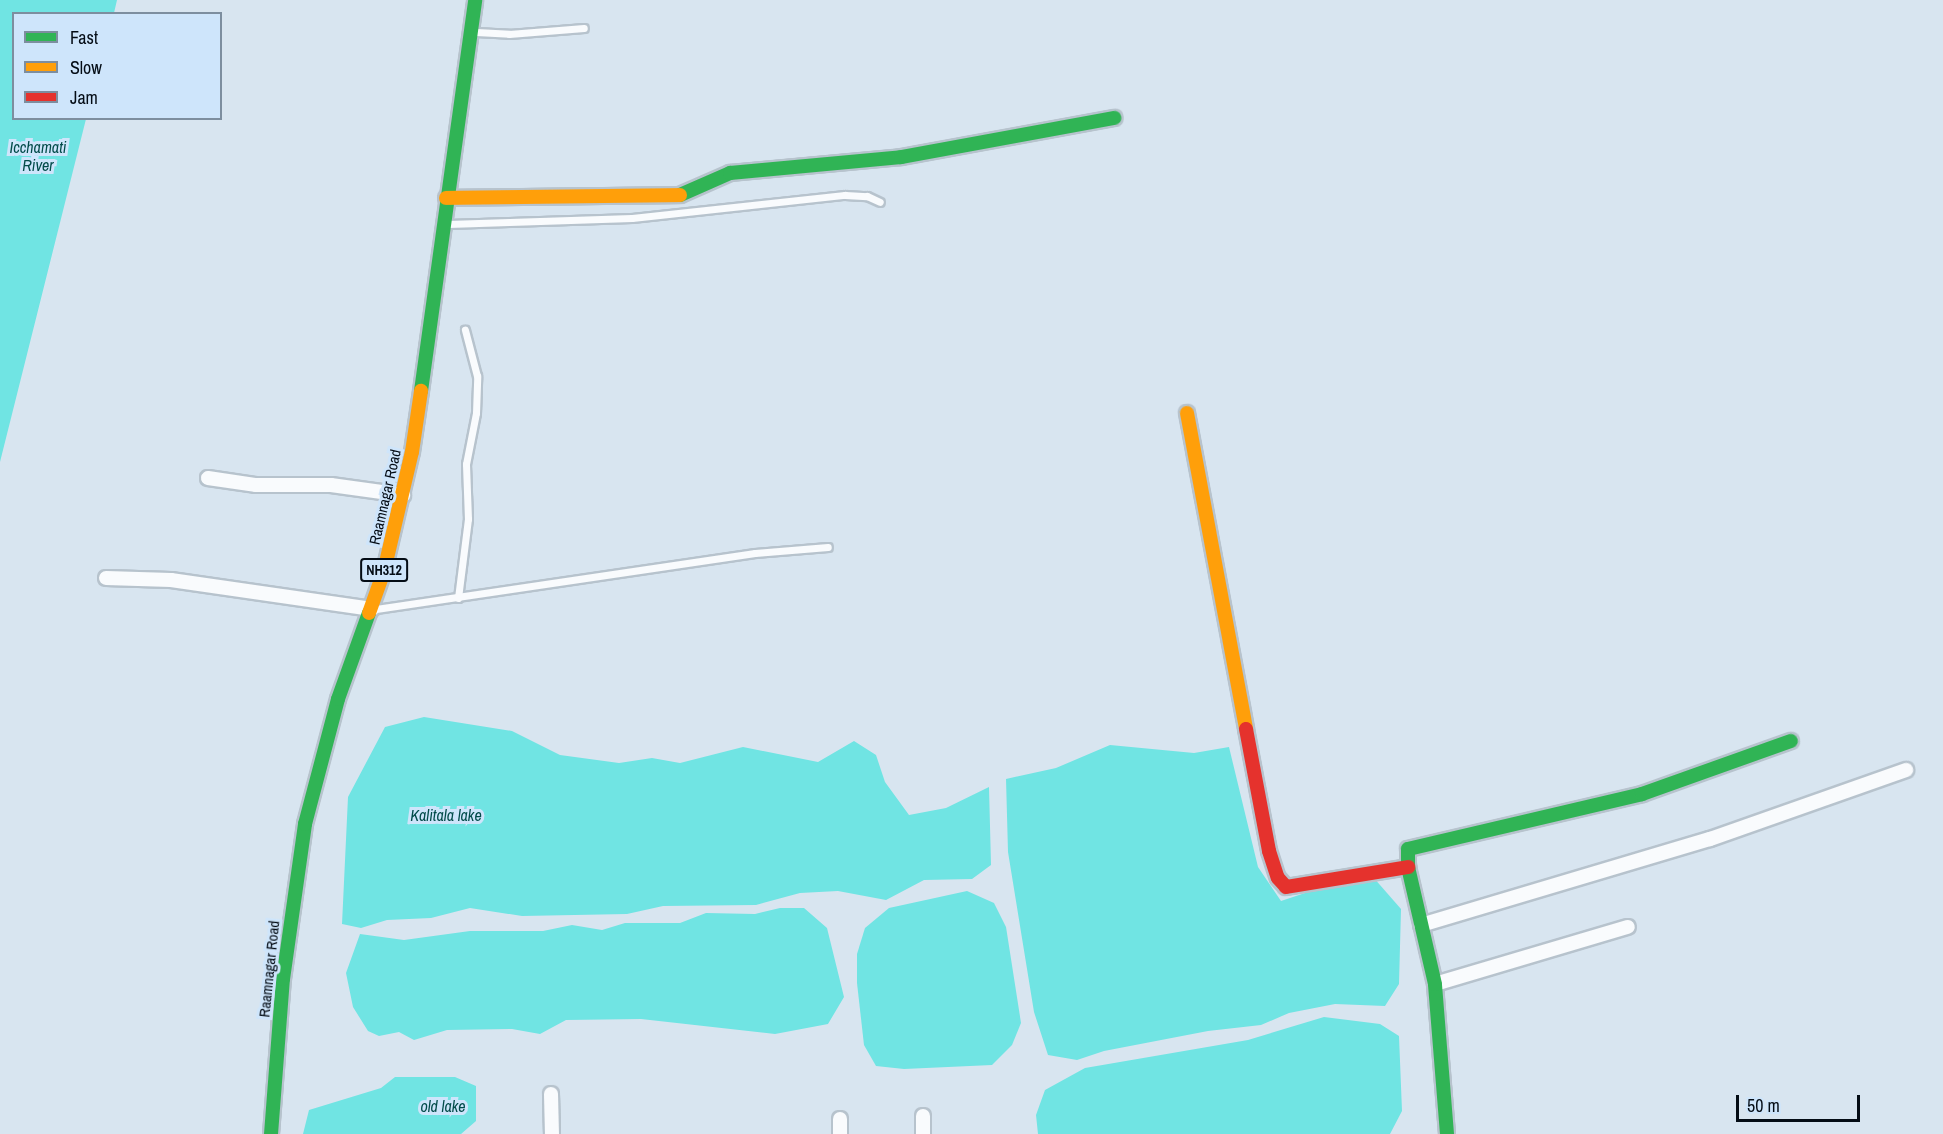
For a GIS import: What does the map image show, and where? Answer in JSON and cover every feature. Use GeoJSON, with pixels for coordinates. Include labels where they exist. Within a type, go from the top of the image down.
{"type":"FeatureCollection","features":[{"type":"Feature","properties":{"kind":"main road","name":"Raamnagar Road"},"geometry":{"type":"LineString","coordinates":[[271,1134],[283,978],[305,824],[338,699],[372,609],[403,495],[422,393],[442,225],[475,0]]}},
{"type":"Feature","properties":{"kind":"main road"},"geometry":{"type":"LineString","coordinates":[[446,198],[687,195],[730,173],[901,157],[1114,118]]}},
{"type":"Feature","properties":{"kind":"main road"},"geometry":{"type":"LineString","coordinates":[[1187,413],[1269,851],[1278,878],[1286,887],[1297,888],[1408,867]]}},
{"type":"Feature","properties":{"kind":"main road"},"geometry":{"type":"LineString","coordinates":[[1447,1134],[1435,984],[1405,854],[1413,845],[1642,794],[1791,741]]}},
{"type":"Feature","properties":{"kind":"street"},"geometry":{"type":"LineString","coordinates":[[208,478],[255,485],[323,484],[403,495]]}},
{"type":"Feature","properties":{"kind":"street"},"geometry":{"type":"LineString","coordinates":[[106,578],[171,580],[372,609]]}},
{"type":"Feature","properties":{"kind":"street"},"geometry":{"type":"LineString","coordinates":[[1421,925],[1710,839],[1906,770]]}},
{"type":"Feature","properties":{"kind":"street"},"geometry":{"type":"LineString","coordinates":[[1435,984],[1628,927]]}},
{"type":"Feature","properties":{"kind":"street"},"geometry":{"type":"LineString","coordinates":[[551,1094],[552,1134]]}},
{"type":"Feature","properties":{"kind":"street"},"geometry":{"type":"LineString","coordinates":[[923,1116],[923,1134]]}},
{"type":"Feature","properties":{"kind":"street"},"geometry":{"type":"LineString","coordinates":[[840,1119],[840,1134]]}},
{"type":"Feature","properties":{"kind":"lane"},"geometry":{"type":"LineString","coordinates":[[471,32],[509,34],[584,28]]}},
{"type":"Feature","properties":{"kind":"lane"},"geometry":{"type":"LineString","coordinates":[[442,225],[632,218],[844,195],[867,196],[880,202]]}},
{"type":"Feature","properties":{"kind":"lane"},"geometry":{"type":"LineString","coordinates":[[458,598],[468,519],[466,464],[476,412],[477,376],[465,330]]}},
{"type":"Feature","properties":{"kind":"lane"},"geometry":{"type":"LineString","coordinates":[[372,609],[755,553],[828,547]]}},
{"type":"Feature","properties":{"kind":"water","name":"Icchamati River"},"geometry":{"type":"Polygon","coordinates":[[[0,0],[117,0],[114,12],[12,12],[12,120],[86,120],[0,462],[0,0]]]}},
{"type":"Feature","properties":{"kind":"water","name":"Kalitala lake"},"geometry":{"type":"Polygon","coordinates":[[[424,717],[512,731],[560,755],[619,763],[652,758],[680,763],[743,747],[818,762],[854,741],[876,755],[885,782],[909,815],[946,808],[989,787],[991,865],[972,879],[924,880],[886,900],[838,891],[800,893],[756,905],[663,906],[627,914],[522,916],[470,908],[431,918],[387,920],[361,928],[342,924],[348,797],[385,727],[424,717]]]}},
{"type":"Feature","properties":{"kind":"water"},"geometry":{"type":"Polygon","coordinates":[[[1110,745],[1194,753],[1229,747],[1258,867],[1281,901],[1329,885],[1373,877],[1401,909],[1399,984],[1385,1006],[1335,1004],[1289,1013],[1261,1025],[1208,1031],[1104,1051],[1077,1060],[1048,1055],[1034,1012],[1008,852],[1006,779],[1056,768],[1110,745]]]}},
{"type":"Feature","properties":{"kind":"water"},"geometry":{"type":"Polygon","coordinates":[[[967,891],[994,903],[1006,927],[1021,1023],[1012,1045],[992,1065],[904,1069],[876,1066],[864,1045],[857,983],[857,954],[865,928],[889,908],[967,891]]]}},
{"type":"Feature","properties":{"kind":"water"},"geometry":{"type":"Polygon","coordinates":[[[780,908],[804,908],[827,928],[844,997],[828,1024],[775,1034],[641,1019],[566,1020],[540,1034],[512,1029],[447,1030],[414,1040],[399,1032],[379,1036],[368,1031],[353,1007],[346,973],[360,934],[404,940],[470,931],[543,931],[572,925],[602,930],[625,923],[680,923],[706,913],[755,914],[780,908]]]}},
{"type":"Feature","properties":{"kind":"water"},"geometry":{"type":"Polygon","coordinates":[[[1324,1017],[1380,1024],[1399,1036],[1402,1111],[1390,1134],[1038,1134],[1036,1115],[1045,1090],[1085,1068],[1248,1040],[1324,1017]]]}},
{"type":"Feature","properties":{"kind":"water","name":"old lake"},"geometry":{"type":"Polygon","coordinates":[[[395,1077],[455,1077],[476,1086],[476,1121],[461,1134],[303,1134],[309,1110],[381,1088],[395,1077]]]}},
{"type":"Feature","properties":{"kind":"traffic: fast"},"geometry":{"type":"LineString","coordinates":[[421,391],[475,0]]}},
{"type":"Feature","properties":{"kind":"traffic: fast"},"geometry":{"type":"LineString","coordinates":[[680,195],[730,173],[901,157],[1114,118]]}},
{"type":"Feature","properties":{"kind":"traffic: fast"},"geometry":{"type":"LineString","coordinates":[[271,1134],[283,979],[305,824],[338,699],[369,613]]}},
{"type":"Feature","properties":{"kind":"traffic: fast"},"geometry":{"type":"LineString","coordinates":[[1447,1134],[1435,984],[1408,867],[1408,849],[1642,794],[1791,741]]}},
{"type":"Feature","properties":{"kind":"traffic: slow"},"geometry":{"type":"LineString","coordinates":[[446,198],[680,195]]}},
{"type":"Feature","properties":{"kind":"traffic: slow"},"geometry":{"type":"LineString","coordinates":[[369,613],[384,571],[412,452],[421,391]]}},
{"type":"Feature","properties":{"kind":"traffic: slow"},"geometry":{"type":"LineString","coordinates":[[1187,413],[1246,729]]}},
{"type":"Feature","properties":{"kind":"traffic: jam"},"geometry":{"type":"LineString","coordinates":[[1246,729],[1269,851],[1278,878],[1286,887],[1408,867]]}}]}
